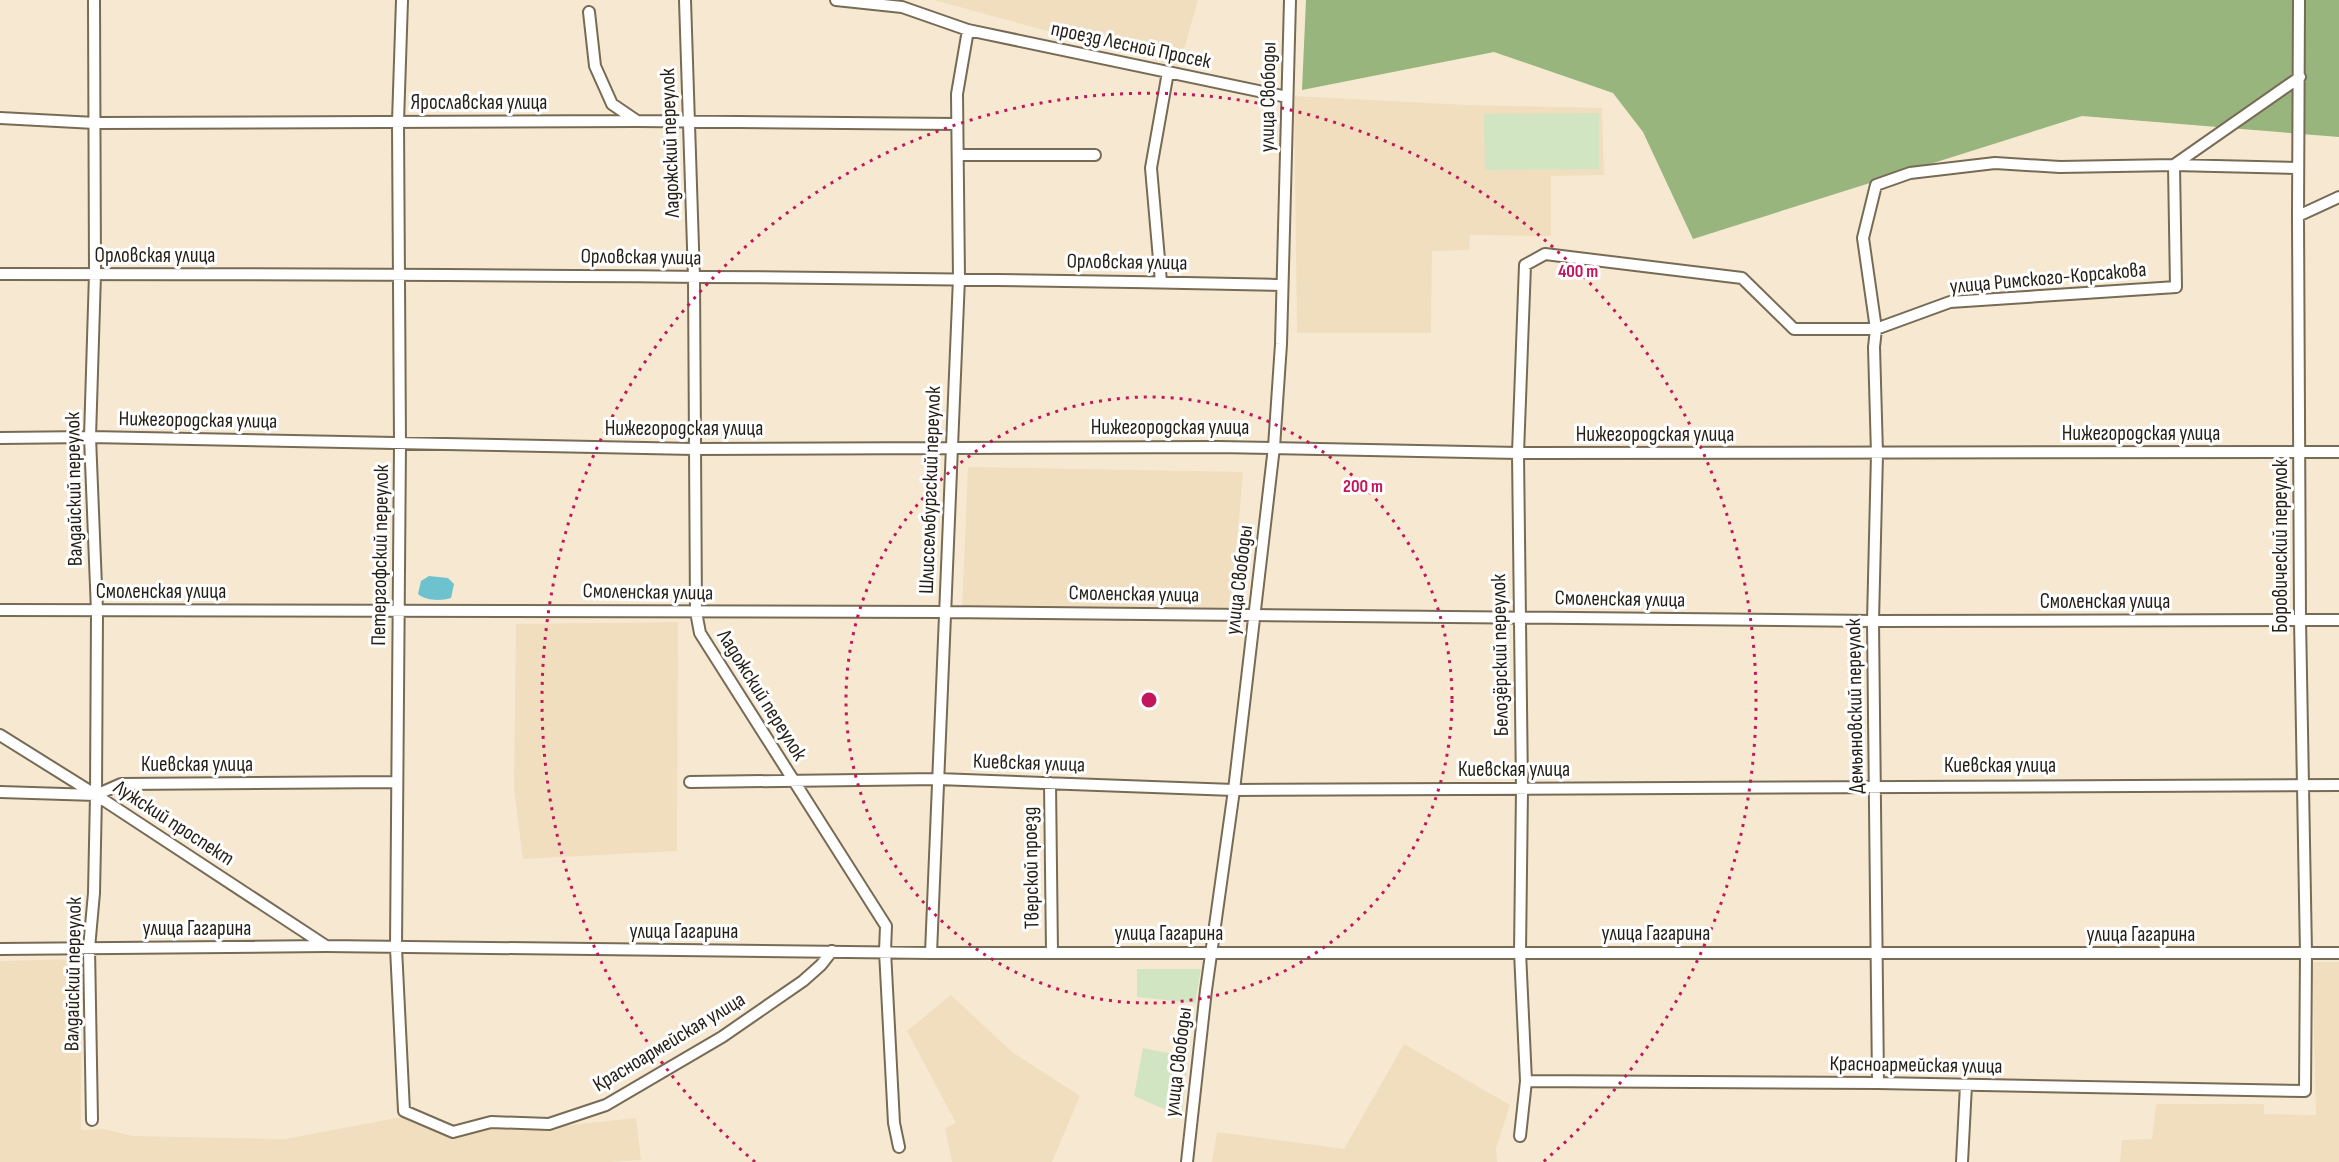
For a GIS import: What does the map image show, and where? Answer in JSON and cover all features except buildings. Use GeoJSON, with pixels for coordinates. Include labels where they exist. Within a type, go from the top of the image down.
{"type":"FeatureCollection","features":[{"type":"Feature","properties":{"kind":"street","name":"Валдайский переулок"},"geometry":{"type":"LineString","coordinates":[[92,1120],[89,948],[94,893],[97,611],[90,437],[95,274],[94,0]]}},
{"type":"Feature","properties":{"kind":"street","name":"Петергофский переулок"},"geometry":{"type":"LineString","coordinates":[[402,0],[398,122],[400,444],[396,948],[404,1111]]}},
{"type":"Feature","properties":{"kind":"street","name":"Ладожский переулок"},"geometry":{"type":"LineString","coordinates":[[685,0],[694,278],[696,612],[700,633],[886,926],[885,951],[894,1123],[899,1147]]}},
{"type":"Feature","properties":{"kind":"street","name":"проезд Лесной Просек"},"geometry":{"type":"LineString","coordinates":[[836,0],[902,7],[968,30],[1287,97]]}},
{"type":"Feature","properties":{"kind":"street","name":"улица Свободы"},"geometry":{"type":"LineString","coordinates":[[1187,1162],[1274,447],[1280,376],[1290,0]]}},
{"type":"Feature","properties":{"kind":"street","name":"Боровический переулок"},"geometry":{"type":"LineString","coordinates":[[2299,0],[2299,452],[2306,953],[2305,1091]]}},
{"type":"Feature","properties":{"kind":"street"},"geometry":{"type":"LineString","coordinates":[[589,12],[595,66],[612,104],[637,121]]}},
{"type":"Feature","properties":{"kind":"street","name":"Шлиссельбургский переулок"},"geometry":{"type":"LineString","coordinates":[[931,953],[959,278],[957,94],[968,30]]}},
{"type":"Feature","properties":{"kind":"street"},"geometry":{"type":"LineString","coordinates":[[1161,282],[1151,168],[1168,72]]}},
{"type":"Feature","properties":{"kind":"street"},"geometry":{"type":"LineString","coordinates":[[2174,165],[2300,78]]}},
{"type":"Feature","properties":{"kind":"street","name":"Ярославская улица"},"geometry":{"type":"LineString","coordinates":[[0,118],[95,123],[637,121],[957,124]]}},
{"type":"Feature","properties":{"kind":"street"},"geometry":{"type":"LineString","coordinates":[[958,155],[1095,155]]}},
{"type":"Feature","properties":{"kind":"street","name":"Демьяновский переулок"},"geometry":{"type":"LineString","coordinates":[[1878,1083],[1873,621],[1877,454],[1874,347],[1876,329],[1863,238],[1876,185],[1910,173],[1995,163],[2060,167],[2161,163],[2174,165]]}},
{"type":"Feature","properties":{"kind":"street"},"geometry":{"type":"LineString","coordinates":[[2174,165],[2298,168]]}},
{"type":"Feature","properties":{"kind":"street","name":"улица Римского-Корсакова"},"geometry":{"type":"LineString","coordinates":[[1525,265],[1545,255],[1742,278],[1794,329],[1876,329],[1950,302],[2176,287],[2174,165]]}},
{"type":"Feature","properties":{"kind":"street"},"geometry":{"type":"LineString","coordinates":[[2298,216],[2339,198]]}},
{"type":"Feature","properties":{"kind":"street","name":"Белозёрский переулок"},"geometry":{"type":"LineString","coordinates":[[1520,1136],[1526,1081],[1520,952],[1522,789],[1518,453],[1525,265]]}},
{"type":"Feature","properties":{"kind":"street","name":"Орловская улица"},"geometry":{"type":"LineString","coordinates":[[0,274],[398,273],[694,278],[959,278],[1282,285]]}},
{"type":"Feature","properties":{"kind":"street","name":"Нижегородская улица"},"geometry":{"type":"LineString","coordinates":[[0,438],[90,437],[694,449],[951,446],[1274,447],[1518,453],[2339,452]]}},
{"type":"Feature","properties":{"kind":"street","name":"Смоленская улица"},"geometry":{"type":"LineString","coordinates":[[0,610],[399,609],[945,612],[1873,621],[2339,620]]}},
{"type":"Feature","properties":{"kind":"street","name":"Лужский проспект"},"geometry":{"type":"LineString","coordinates":[[0,735],[326,946]]}},
{"type":"Feature","properties":{"kind":"street","name":"Киевская улица"},"geometry":{"type":"LineString","coordinates":[[690,782],[938,779],[1234,790],[1876,785],[2339,785]]}},
{"type":"Feature","properties":{"kind":"street","name":"Киевская улица"},"geometry":{"type":"LineString","coordinates":[[0,792],[96,795],[122,784],[396,782]]}},
{"type":"Feature","properties":{"kind":"street","name":"Тверской проезд"},"geometry":{"type":"LineString","coordinates":[[1050,783],[1052,953]]}},
{"type":"Feature","properties":{"kind":"street","name":"улица Гагарина"},"geometry":{"type":"LineString","coordinates":[[0,949],[326,946],[931,953],[2339,954]]}},
{"type":"Feature","properties":{"kind":"street","name":"Красноармейская улица"},"geometry":{"type":"LineString","coordinates":[[404,1111],[453,1132],[491,1122],[549,1124],[606,1106],[722,1037],[803,981],[821,966],[832,951]]}},
{"type":"Feature","properties":{"kind":"street","name":"Красноармейская улица"},"geometry":{"type":"LineString","coordinates":[[1526,1081],[1878,1083],[2305,1091]]}},
{"type":"Feature","properties":{"kind":"street"},"geometry":{"type":"LineString","coordinates":[[1962,1162],[1966,1085]]}},
{"type":"Feature","properties":{"kind":"shaded area"},"geometry":{"type":"Polygon","coordinates":[[[934,0],[1198,0],[1179,67],[934,0]]]}},
{"type":"Feature","properties":{"kind":"shaded area"},"geometry":{"type":"Polygon","coordinates":[[[1294,96],[1467,105],[1602,108],[1604,175],[1551,176],[1551,236],[1470,235],[1469,250],[1432,251],[1431,333],[1297,333],[1294,96]]]}},
{"type":"Feature","properties":{"kind":"shaded area"},"geometry":{"type":"Polygon","coordinates":[[[968,467],[1243,472],[1231,612],[962,608],[968,467]]]}},
{"type":"Feature","properties":{"kind":"shaded area"},"geometry":{"type":"Polygon","coordinates":[[[678,622],[677,851],[523,859],[514,789],[516,624],[678,622]]]}},
{"type":"Feature","properties":{"kind":"shaded area"},"geometry":{"type":"Polygon","coordinates":[[[82,959],[81,1130],[104,1129],[133,1136],[285,1139],[402,1117],[475,1129],[542,1128],[636,1118],[641,1160],[610,1162],[0,1162],[0,961],[82,959]]]}},
{"type":"Feature","properties":{"kind":"shaded area"},"geometry":{"type":"Polygon","coordinates":[[[2312,962],[2339,962],[2339,1162],[2120,1162],[2122,1140],[2152,1139],[2156,1104],[2264,1104],[2264,1114],[2316,1115],[2312,962]]]}},
{"type":"Feature","properties":{"kind":"shaded area"},"geometry":{"type":"Polygon","coordinates":[[[951,995],[1012,1052],[1080,1096],[1052,1162],[952,1162],[945,1128],[956,1123],[907,1031],[951,995]]]}},
{"type":"Feature","properties":{"kind":"shaded area"},"geometry":{"type":"Polygon","coordinates":[[[1404,1044],[1510,1105],[1496,1148],[1497,1162],[1212,1162],[1217,1132],[1344,1149],[1404,1044]]]}},
{"type":"Feature","properties":{"kind":"green space"},"geometry":{"type":"Polygon","coordinates":[[[1306,0],[2339,0],[2339,137],[2082,116],[1693,239],[1643,132],[1613,93],[1494,52],[1302,90],[1306,0]]]}},
{"type":"Feature","properties":{"kind":"green space"},"geometry":{"type":"Polygon","coordinates":[[[1599,113],[1599,169],[1485,170],[1484,114],[1599,113]]]}},
{"type":"Feature","properties":{"kind":"green space"},"geometry":{"type":"Polygon","coordinates":[[[1137,969],[1201,969],[1195,1003],[1137,997],[1137,969]]]}},
{"type":"Feature","properties":{"kind":"green space"},"geometry":{"type":"Polygon","coordinates":[[[1143,1048],[1188,1057],[1182,1117],[1134,1096],[1143,1048]]]}},
{"type":"Feature","properties":{"kind":"water"},"geometry":{"type":"Polygon","coordinates":[[[429,576],[448,578],[454,584],[451,598],[434,600],[418,594],[421,581],[429,576]]]}}]}
